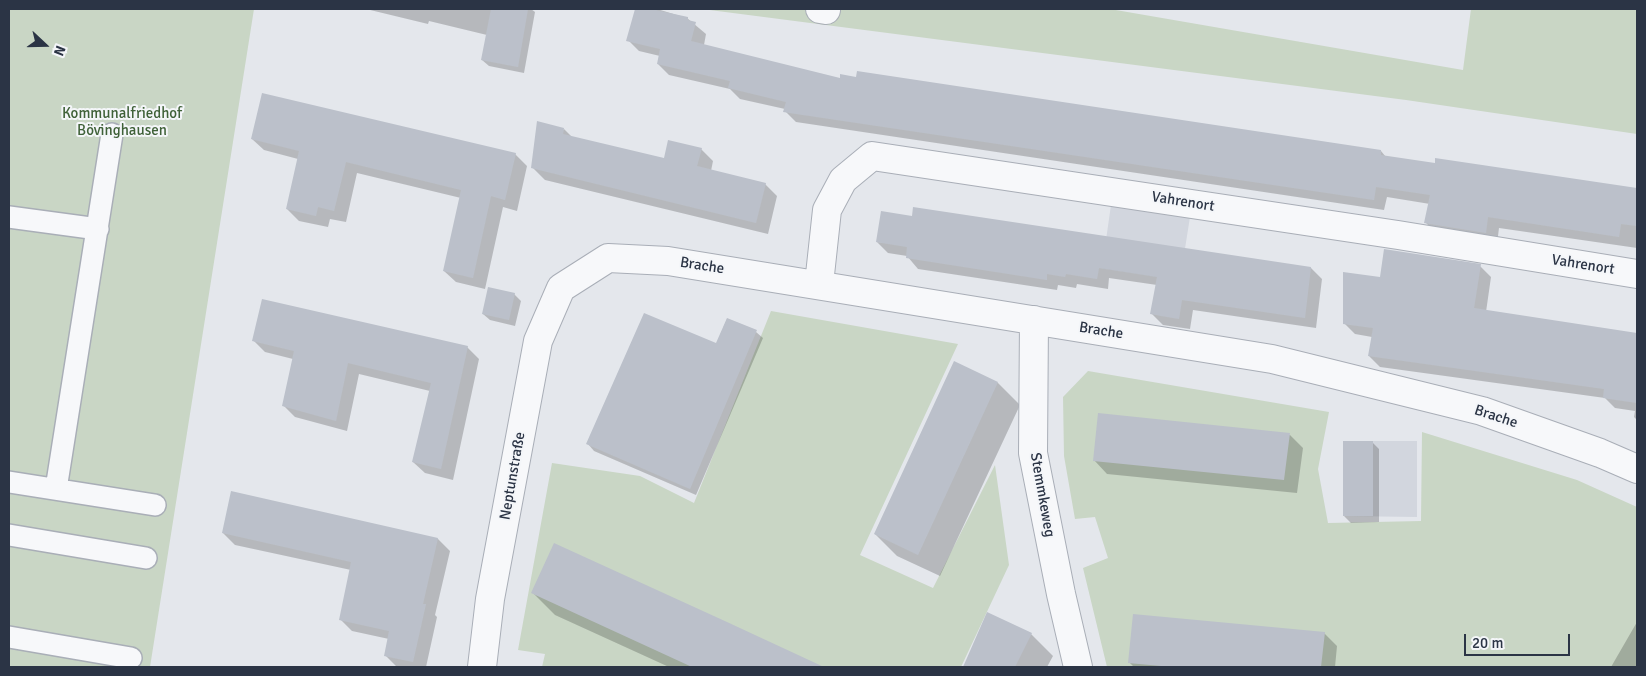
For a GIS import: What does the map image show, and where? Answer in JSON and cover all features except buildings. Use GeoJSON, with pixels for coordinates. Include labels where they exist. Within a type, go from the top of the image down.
{"type":"FeatureCollection","features":[{"type":"Feature","properties":{"kind":"street","name":"Vahrenort"},"geometry":{"type":"LineString","coordinates":[[819,284],[828,210],[843,180],[872,156],[1398,235],[1637,274]]}},
{"type":"Feature","properties":{"kind":"street","name":"Brache"},"geometry":{"type":"LineString","coordinates":[[561,288],[608,258],[668,260],[1272,359],[1482,411],[1600,453],[1637,469]]}},
{"type":"Feature","properties":{"kind":"street","name":"Neptunstraße"},"geometry":{"type":"LineString","coordinates":[[482,667],[490,599],[538,342],[561,288]]}},
{"type":"Feature","properties":{"kind":"street","name":"Stemmkeweg"},"geometry":{"type":"LineString","coordinates":[[1034,320],[1032,453],[1078,667]]}},
{"type":"Feature","properties":{"kind":"lane"},"geometry":{"type":"LineString","coordinates":[[56,490],[112,134]]}},
{"type":"Feature","properties":{"kind":"lane"},"geometry":{"type":"LineString","coordinates":[[9,218],[98,229]]}},
{"type":"Feature","properties":{"kind":"lane"},"geometry":{"type":"LineString","coordinates":[[9,482],[155,505]]}},
{"type":"Feature","properties":{"kind":"lane"},"geometry":{"type":"LineString","coordinates":[[9,535],[146,558]]}},
{"type":"Feature","properties":{"kind":"lane"},"geometry":{"type":"LineString","coordinates":[[9,637],[130,658]]}},
{"type":"Feature","properties":{"kind":"shaded area"},"geometry":{"type":"Polygon","coordinates":[[[1111,205],[1190,217],[1180,280],[1102,268],[1111,205]]]}},
{"type":"Feature","properties":{"kind":"shaded area"},"geometry":{"type":"Polygon","coordinates":[[[1343,441],[1417,441],[1417,517],[1343,516],[1343,441]]]}},
{"type":"Feature","properties":{"kind":"green space","name":"Kommunalfriedhof Bövinghausen"},"geometry":{"type":"Polygon","coordinates":[[[9,9],[254,9],[150,667],[9,667],[9,9]]]}},
{"type":"Feature","properties":{"kind":"green space"},"geometry":{"type":"Polygon","coordinates":[[[702,9],[1110,9],[1463,70],[1471,9],[1637,9],[1637,134],[1406,100],[702,9]]]}},
{"type":"Feature","properties":{"kind":"green space"},"geometry":{"type":"Polygon","coordinates":[[[771,311],[958,344],[860,555],[933,588],[995,465],[1009,565],[961,667],[542,667],[545,654],[518,650],[552,463],[640,476],[694,503],[771,311]]]}},
{"type":"Feature","properties":{"kind":"green space"},"geometry":{"type":"Polygon","coordinates":[[[1088,371],[1329,412],[1318,469],[1328,523],[1421,521],[1422,432],[1577,480],[1637,507],[1637,667],[1107,667],[1083,568],[1108,558],[1095,517],[1075,519],[1064,456],[1063,397],[1088,371]]]}}]}
